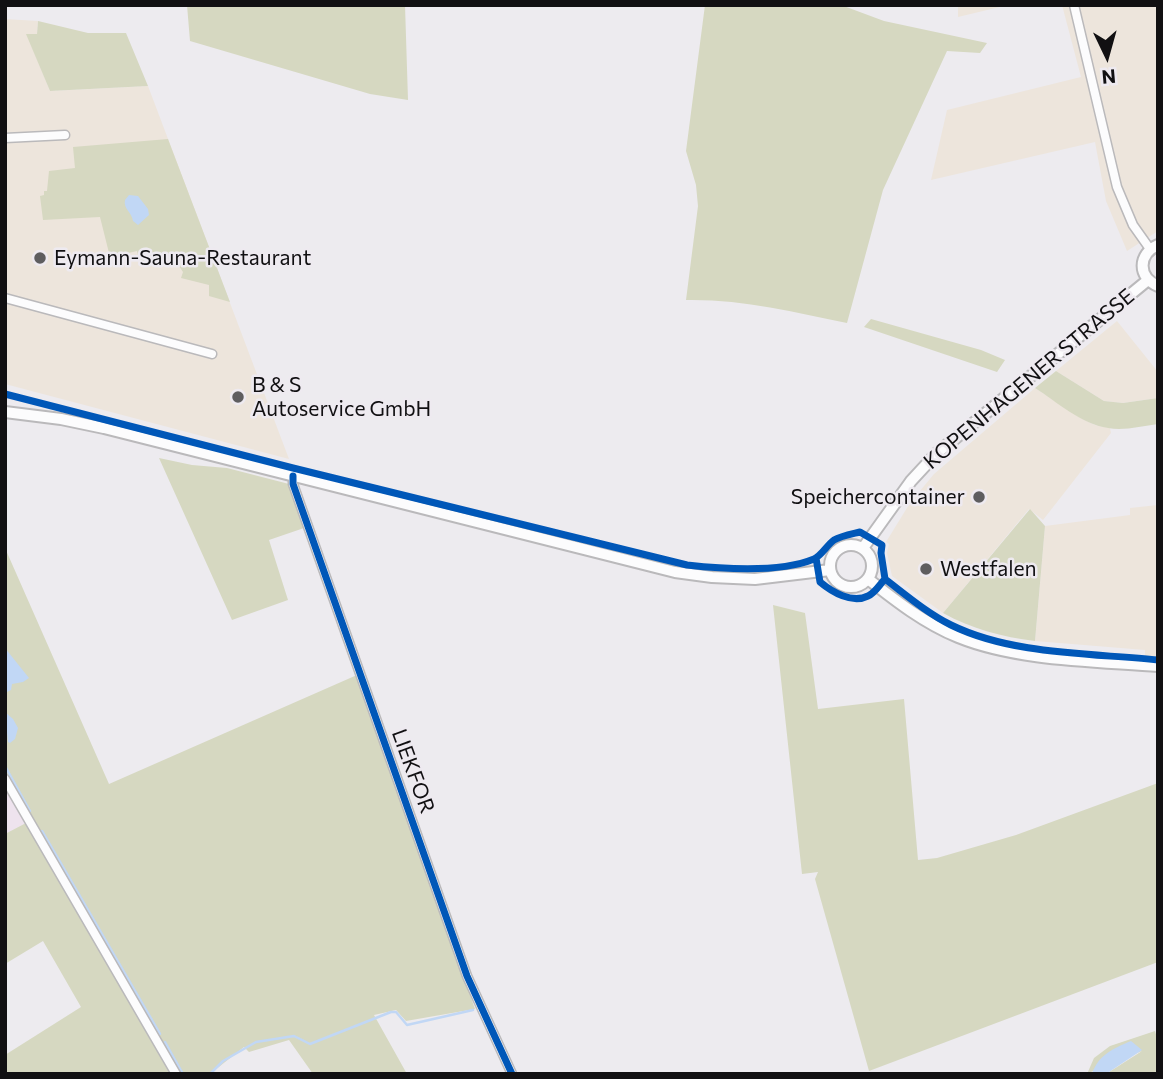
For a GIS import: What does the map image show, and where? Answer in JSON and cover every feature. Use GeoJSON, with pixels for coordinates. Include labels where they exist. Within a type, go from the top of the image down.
{"type":"FeatureCollection","features":[{"type":"Feature","properties":{"kind":"main road"},"geometry":{"type":"LineString","coordinates":[[1153,283],[1142,265],[1154,247]]}},
{"type":"Feature","properties":{"kind":"main road","name":"KOPENHAGENER STRASSE"},"geometry":{"type":"LineString","coordinates":[[863,548],[911,481],[943,447],[1153,283]]}},
{"type":"Feature","properties":{"kind":"main road"},"geometry":{"type":"LineString","coordinates":[[5,412],[61,419],[675,572],[755,579],[830,570]]}},
{"type":"Feature","properties":{"kind":"main road"},"geometry":{"type":"LineString","coordinates":[[852,545],[863,548],[873,566],[868,579],[859,586],[846,586],[834,579],[830,570],[831,559],[839,548],[852,545]]}},
{"type":"Feature","properties":{"kind":"main road"},"geometry":{"type":"LineString","coordinates":[[868,579],[926,621],[981,645],[1014,653],[1158,666]]}},
{"type":"Feature","properties":{"kind":"street"},"geometry":{"type":"LineString","coordinates":[[1074,5],[1117,187],[1127,213],[1154,247]]}},
{"type":"Feature","properties":{"kind":"street"},"geometry":{"type":"LineString","coordinates":[[5,138],[65,135]]}},
{"type":"Feature","properties":{"kind":"street"},"geometry":{"type":"LineString","coordinates":[[5,298],[212,354]]}},
{"type":"Feature","properties":{"kind":"street","name":"LIEKFOR"},"geometry":{"type":"LineString","coordinates":[[293,476],[293,484],[467,976],[512,1074]]}},
{"type":"Feature","properties":{"kind":"street"},"geometry":{"type":"LineString","coordinates":[[5,779],[176,1074]]}},
{"type":"Feature","properties":{"kind":"shaded area"},"geometry":{"type":"Polygon","coordinates":[[[958,5],[1008,5],[958,17],[958,5]]]}},
{"type":"Feature","properties":{"kind":"shaded area"},"geometry":{"type":"Polygon","coordinates":[[[1062,5],[1158,5],[1158,231],[1127,251],[1106,201],[1095,142],[931,180],[947,110],[1081,77],[1062,5]]]}},
{"type":"Feature","properties":{"kind":"shaded area"},"geometry":{"type":"Polygon","coordinates":[[[5,19],[38,21],[37,34],[27,34],[50,91],[148,86],[289,459],[5,384],[5,19]]]}},
{"type":"Feature","properties":{"kind":"shaded area"},"geometry":{"type":"Polygon","coordinates":[[[1117,321],[1158,372],[1158,398],[1123,403],[1104,401],[1056,371],[1117,321]]]}},
{"type":"Feature","properties":{"kind":"shaded area"},"geometry":{"type":"Polygon","coordinates":[[[1035,388],[1079,417],[1095,425],[1110,428],[1111,433],[1043,520],[1029,509],[943,613],[892,576],[887,553],[889,544],[886,542],[910,503],[934,474],[1035,388]]]}},
{"type":"Feature","properties":{"kind":"shaded area"},"geometry":{"type":"Polygon","coordinates":[[[1158,505],[1158,658],[1145,656],[1145,650],[1035,641],[1045,526],[1130,515],[1130,508],[1158,505]]]}},
{"type":"Feature","properties":{"kind":"shaded area"},"geometry":{"type":"Polygon","coordinates":[[[5,788],[26,823],[5,834],[5,788]]]}},
{"type":"Feature","properties":{"kind":"green space"},"geometry":{"type":"Polygon","coordinates":[[[187,5],[405,5],[408,100],[370,94],[190,41],[187,5]]]}},
{"type":"Feature","properties":{"kind":"green space"},"geometry":{"type":"Polygon","coordinates":[[[705,5],[841,5],[884,21],[987,43],[980,53],[947,51],[883,190],[847,323],[747,304],[686,300],[698,206],[696,185],[686,151],[705,5]]]}},
{"type":"Feature","properties":{"kind":"green space"},"geometry":{"type":"Polygon","coordinates":[[[38,21],[88,33],[126,33],[148,86],[50,91],[26,34],[37,34],[38,21]]]}},
{"type":"Feature","properties":{"kind":"green space"},"geometry":{"type":"Polygon","coordinates":[[[168,139],[230,302],[209,296],[209,285],[181,278],[183,272],[177,263],[181,260],[179,257],[167,259],[165,263],[158,261],[140,264],[137,251],[110,257],[100,217],[43,220],[40,196],[47,191],[49,171],[75,168],[73,147],[168,139]]]}},
{"type":"Feature","properties":{"kind":"green space"},"geometry":{"type":"Polygon","coordinates":[[[871,319],[981,350],[1005,360],[997,372],[864,327],[871,319]]]}},
{"type":"Feature","properties":{"kind":"green space"},"geometry":{"type":"Polygon","coordinates":[[[1056,371],[1104,401],[1123,403],[1158,398],[1158,424],[1114,429],[1088,422],[1035,388],[1056,371]]]}},
{"type":"Feature","properties":{"kind":"green space"},"geometry":{"type":"Polygon","coordinates":[[[159,458],[192,465],[227,468],[289,484],[304,528],[269,540],[288,600],[232,620],[159,458]]]}},
{"type":"Feature","properties":{"kind":"green space"},"geometry":{"type":"Polygon","coordinates":[[[1030,509],[1045,526],[1035,641],[988,632],[943,613],[1030,509]]]}},
{"type":"Feature","properties":{"kind":"green space"},"geometry":{"type":"Polygon","coordinates":[[[5,548],[109,784],[357,675],[475,1009],[406,1021],[396,1010],[374,1015],[407,1074],[313,1074],[289,1040],[249,1052],[244,1047],[210,1074],[180,1074],[5,772],[5,548]]]}},
{"type":"Feature","properties":{"kind":"green space"},"geometry":{"type":"Polygon","coordinates":[[[773,605],[805,613],[818,709],[904,699],[918,860],[937,858],[1016,835],[1158,783],[1158,962],[869,1071],[815,879],[818,872],[802,874],[773,605]]]}},
{"type":"Feature","properties":{"kind":"green space"},"geometry":{"type":"Polygon","coordinates":[[[26,823],[172,1074],[5,1074],[5,1055],[81,1007],[43,941],[5,964],[5,834],[26,823]]]}},
{"type":"Feature","properties":{"kind":"green space"},"geometry":{"type":"Polygon","coordinates":[[[1155,1031],[1158,1041],[1158,1074],[1106,1074],[1142,1051],[1087,1074],[1094,1058],[1110,1046],[1155,1031]]]}},
{"type":"Feature","properties":{"kind":"water"},"geometry":{"type":"Polygon","coordinates":[[[129,195],[138,196],[148,209],[149,215],[138,225],[125,206],[129,195]]]}},
{"type":"Feature","properties":{"kind":"water"},"geometry":{"type":"Polygon","coordinates":[[[5,648],[29,678],[12,684],[11,690],[5,693],[5,648]]]}},
{"type":"Feature","properties":{"kind":"water"},"geometry":{"type":"Polygon","coordinates":[[[5,712],[18,728],[15,739],[10,743],[8,742],[5,712]]]}},
{"type":"Feature","properties":{"kind":"water"},"geometry":{"type":"Polygon","coordinates":[[[1131,1041],[1142,1050],[1106,1074],[1092,1074],[1102,1057],[1131,1041]]]}},
{"type":"Feature","properties":{"kind":"waterway"},"geometry":{"type":"LineString","coordinates":[[5,766],[30,811]]}},
{"type":"Feature","properties":{"kind":"waterway"},"geometry":{"type":"LineString","coordinates":[[42,831],[160,1034]]}},
{"type":"Feature","properties":{"kind":"waterway"},"geometry":{"type":"LineString","coordinates":[[210,1074],[223,1061],[256,1042],[294,1036],[310,1044],[391,1012],[396,1012],[407,1025],[473,1010]]}},
{"type":"Feature","properties":{"kind":"waterway"},"geometry":{"type":"LineString","coordinates":[[165,1042],[183,1074]]}},
{"type":"Feature","properties":{"kind":"cycle path"},"geometry":{"type":"LineString","coordinates":[[5,394],[687,565],[734,569],[785,566],[814,559],[834,540],[860,532],[882,545],[885,579],[951,625],[975,635],[1026,647],[1158,660]]}},
{"type":"Feature","properties":{"kind":"cycle path"},"geometry":{"type":"LineString","coordinates":[[293,476],[293,484],[467,976],[512,1074]]}},
{"type":"Feature","properties":{"kind":"cycle path"},"geometry":{"type":"LineString","coordinates":[[816,558],[820,582],[849,598],[868,596],[885,579]]}},
{"type":"Feature","properties":{"kind":"place","name":"Eymann-Sauna-Restaurant"},"geometry":{"type":"Point","coordinates":[40,258]}},
{"type":"Feature","properties":{"kind":"place","name":"B & S Autoservice GmbH"},"geometry":{"type":"Point","coordinates":[238,397]}},
{"type":"Feature","properties":{"kind":"place","name":"Speichercontainer"},"geometry":{"type":"Point","coordinates":[979,497]}},
{"type":"Feature","properties":{"kind":"place","name":"Westfalen"},"geometry":{"type":"Point","coordinates":[926,569]}}]}
